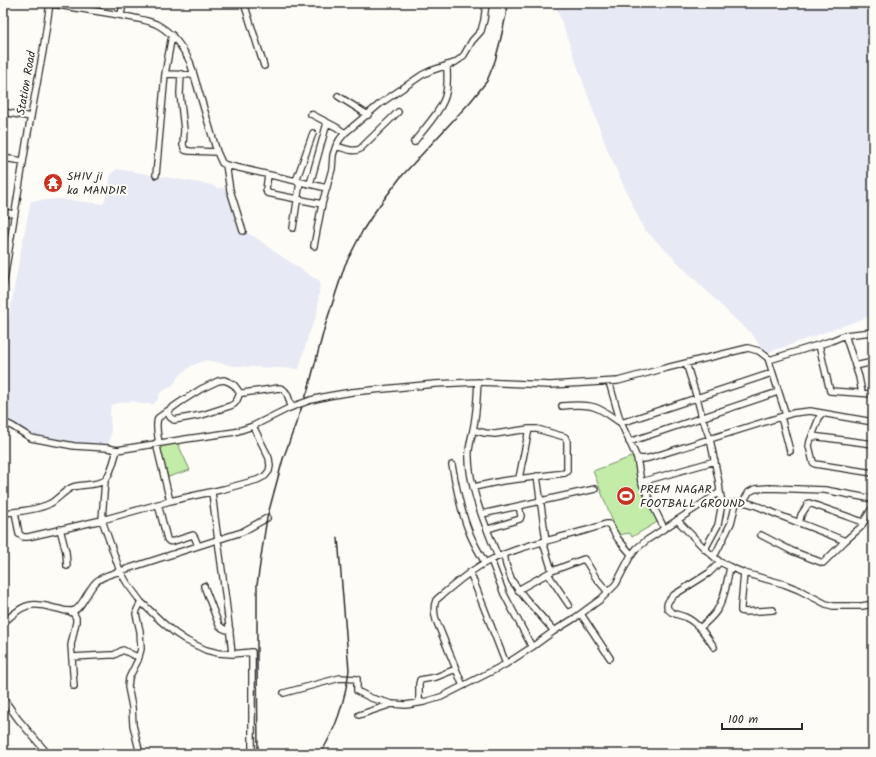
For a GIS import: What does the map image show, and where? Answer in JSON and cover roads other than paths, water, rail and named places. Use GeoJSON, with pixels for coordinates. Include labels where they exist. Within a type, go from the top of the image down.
{"type":"FeatureCollection","features":[{"type":"Feature","properties":{"kind":"street"},"geometry":{"type":"LineString","coordinates":[[49,3],[142,20],[155,24],[172,35],[185,51],[190,62],[217,152],[222,163],[327,188]]}},
{"type":"Feature","properties":{"kind":"street","name":"Station Road"},"geometry":{"type":"LineString","coordinates":[[3,286],[6,251],[43,51],[49,3]]}},
{"type":"Feature","properties":{"kind":"street"},"geometry":{"type":"LineString","coordinates":[[121,15],[123,3]]}},
{"type":"Feature","properties":{"kind":"street"},"geometry":{"type":"LineString","coordinates":[[244,3],[264,66]]}},
{"type":"Feature","properties":{"kind":"street"},"geometry":{"type":"LineString","coordinates":[[314,246],[322,204],[330,180],[333,156],[336,146],[346,133],[392,95],[422,75],[460,59],[481,31],[486,3]]}},
{"type":"Feature","properties":{"kind":"street"},"geometry":{"type":"LineString","coordinates":[[156,174],[165,74],[172,35]]}},
{"type":"Feature","properties":{"kind":"street"},"geometry":{"type":"LineString","coordinates":[[414,142],[444,102],[447,84],[447,65]]}},
{"type":"Feature","properties":{"kind":"street"},"geometry":{"type":"LineString","coordinates":[[165,74],[194,75]]}},
{"type":"Feature","properties":{"kind":"street"},"geometry":{"type":"LineString","coordinates":[[181,74],[180,94],[184,130],[184,148],[185,150],[189,151],[217,152]]}},
{"type":"Feature","properties":{"kind":"street"},"geometry":{"type":"LineString","coordinates":[[338,96],[368,115]]}},
{"type":"Feature","properties":{"kind":"street"},"geometry":{"type":"LineString","coordinates":[[3,112],[31,117]]}},
{"type":"Feature","properties":{"kind":"street"},"geometry":{"type":"LineString","coordinates":[[336,146],[354,151],[360,150],[398,112]]}},
{"type":"Feature","properties":{"kind":"street"},"geometry":{"type":"LineString","coordinates":[[311,114],[346,133]]}},
{"type":"Feature","properties":{"kind":"street"},"geometry":{"type":"LineString","coordinates":[[310,184],[327,123]]}},
{"type":"Feature","properties":{"kind":"street"},"geometry":{"type":"LineString","coordinates":[[293,228],[298,200],[298,182],[313,133]]}},
{"type":"Feature","properties":{"kind":"street"},"geometry":{"type":"LineString","coordinates":[[3,158],[23,161]]}},
{"type":"Feature","properties":{"kind":"street"},"geometry":{"type":"LineString","coordinates":[[226,165],[230,190],[243,231]]}},
{"type":"Feature","properties":{"kind":"street"},"geometry":{"type":"LineString","coordinates":[[268,175],[266,189],[267,193],[322,204]]}},
{"type":"Feature","properties":{"kind":"street"},"geometry":{"type":"LineString","coordinates":[[3,212],[14,214]]}},
{"type":"Feature","properties":{"kind":"street"},"geometry":{"type":"LineString","coordinates":[[769,360],[845,335],[873,332]]}},
{"type":"Feature","properties":{"kind":"street"},"geometry":{"type":"LineString","coordinates":[[845,335],[859,377],[862,394]]}},
{"type":"Feature","properties":{"kind":"street"},"geometry":{"type":"LineString","coordinates":[[819,344],[830,391],[873,394]]}},
{"type":"Feature","properties":{"kind":"street"},"geometry":{"type":"LineString","coordinates":[[3,422],[31,438],[74,446],[117,450],[228,433],[253,426],[294,406],[312,400],[352,392],[435,384],[478,382],[550,385],[618,381],[748,348],[759,351],[769,360],[778,392],[790,451]]}},
{"type":"Feature","properties":{"kind":"street"},"geometry":{"type":"LineString","coordinates":[[855,366],[873,362]]}},
{"type":"Feature","properties":{"kind":"street"},"geometry":{"type":"LineString","coordinates":[[686,363],[710,440],[720,483],[722,503],[718,525],[705,548]]}},
{"type":"Feature","properties":{"kind":"street"},"geometry":{"type":"LineString","coordinates":[[621,423],[772,373]]}},
{"type":"Feature","properties":{"kind":"street"},"geometry":{"type":"LineString","coordinates":[[170,500],[158,443],[156,422],[158,418],[201,389],[218,381],[224,380],[229,382],[234,385],[240,393]]}},
{"type":"Feature","properties":{"kind":"street"},"geometry":{"type":"LineString","coordinates":[[478,382],[477,405],[470,442],[469,462],[474,487],[482,514],[512,581],[554,631]]}},
{"type":"Feature","properties":{"kind":"street"},"geometry":{"type":"LineString","coordinates":[[609,382],[621,423],[637,458],[641,482],[664,528]]}},
{"type":"Feature","properties":{"kind":"street"},"geometry":{"type":"LineString","coordinates":[[240,393],[282,388],[285,390],[294,406]]}},
{"type":"Feature","properties":{"kind":"street"},"geometry":{"type":"LineString","coordinates":[[629,442],[778,392]]}},
{"type":"Feature","properties":{"kind":"street"},"geometry":{"type":"LineString","coordinates":[[167,411],[170,417],[174,420],[202,415],[234,404],[240,393]]}},
{"type":"Feature","properties":{"kind":"street"},"geometry":{"type":"LineString","coordinates":[[562,406],[583,405],[594,407],[621,423]]}},
{"type":"Feature","properties":{"kind":"street"},"geometry":{"type":"LineString","coordinates":[[637,458],[643,460],[793,413],[810,411],[873,422]]}},
{"type":"Feature","properties":{"kind":"street"},"geometry":{"type":"LineString","coordinates":[[821,413],[809,446],[813,462],[815,464],[873,473]]}},
{"type":"Feature","properties":{"kind":"street"},"geometry":{"type":"LineString","coordinates":[[15,512],[20,534],[23,537],[28,537],[102,520],[170,500],[212,492],[257,480],[265,476],[269,471],[270,466],[268,458],[253,426]]}},
{"type":"Feature","properties":{"kind":"street"},"geometry":{"type":"LineString","coordinates":[[519,478],[529,428]]}},
{"type":"Feature","properties":{"kind":"street"},"geometry":{"type":"LineString","coordinates":[[473,430],[485,434],[495,434],[537,428],[565,437],[567,441],[567,471],[565,473],[519,478],[474,487]]}},
{"type":"Feature","properties":{"kind":"street"},"geometry":{"type":"LineString","coordinates":[[812,436],[873,444]]}},
{"type":"Feature","properties":{"kind":"street"},"geometry":{"type":"LineString","coordinates":[[117,450],[113,464],[105,480],[102,520],[120,571],[141,602],[162,622],[187,641],[218,654],[252,652],[252,754]]}},
{"type":"Feature","properties":{"kind":"street"},"geometry":{"type":"LineString","coordinates":[[641,482],[715,461]]}},
{"type":"Feature","properties":{"kind":"street"},"geometry":{"type":"LineString","coordinates":[[452,465],[461,508],[467,528],[474,545],[485,563]]}},
{"type":"Feature","properties":{"kind":"street"},"geometry":{"type":"LineString","coordinates":[[537,476],[544,542],[550,573],[569,605]]}},
{"type":"Feature","properties":{"kind":"street"},"geometry":{"type":"LineString","coordinates":[[3,513],[38,508],[49,504],[73,487],[95,484],[105,480]]}},
{"type":"Feature","properties":{"kind":"street"},"geometry":{"type":"LineString","coordinates":[[743,502],[749,492],[754,489],[769,488],[825,490],[873,499]]}},
{"type":"Feature","properties":{"kind":"street"},"geometry":{"type":"LineString","coordinates":[[482,514],[595,489]]}},
{"type":"Feature","properties":{"kind":"street"},"geometry":{"type":"LineString","coordinates":[[212,492],[232,654]]}},
{"type":"Feature","properties":{"kind":"street"},"geometry":{"type":"LineString","coordinates":[[284,694],[340,678],[348,678],[357,679],[356,691],[371,698],[392,704],[406,705],[419,703],[441,696],[463,686],[506,664],[601,600],[616,584],[636,548],[720,492]]}},
{"type":"Feature","properties":{"kind":"street"},"geometry":{"type":"LineString","coordinates":[[722,503],[750,503],[845,541]]}},
{"type":"Feature","properties":{"kind":"street"},"geometry":{"type":"LineString","coordinates":[[713,555],[716,553],[731,522],[736,503]]}},
{"type":"Feature","properties":{"kind":"street"},"geometry":{"type":"LineString","coordinates":[[799,523],[801,515],[809,503],[863,522]]}},
{"type":"Feature","properties":{"kind":"street"},"geometry":{"type":"LineString","coordinates":[[158,504],[168,541],[170,542],[193,535],[198,546]]}},
{"type":"Feature","properties":{"kind":"street"},"geometry":{"type":"LineString","coordinates":[[488,529],[520,519],[521,516],[519,506]]}},
{"type":"Feature","properties":{"kind":"street"},"geometry":{"type":"LineString","coordinates":[[761,535],[792,551],[823,563],[861,527],[873,508]]}},
{"type":"Feature","properties":{"kind":"street"},"geometry":{"type":"LineString","coordinates":[[69,611],[76,610],[96,582],[108,575],[242,532],[268,518]]}},
{"type":"Feature","properties":{"kind":"street"},"geometry":{"type":"LineString","coordinates":[[677,520],[720,562],[730,567],[744,573],[784,584],[833,606],[862,606],[873,604]]}},
{"type":"Feature","properties":{"kind":"street"},"geometry":{"type":"LineString","coordinates":[[463,686],[436,620],[434,609],[435,604],[440,597],[470,572],[501,556],[606,524],[609,524],[618,539],[632,555]]}},
{"type":"Feature","properties":{"kind":"street"},"geometry":{"type":"LineString","coordinates":[[60,529],[66,552],[67,566]]}},
{"type":"Feature","properties":{"kind":"street"},"geometry":{"type":"LineString","coordinates":[[518,590],[550,573],[584,559],[596,578],[608,592]]}},
{"type":"Feature","properties":{"kind":"street"},"geometry":{"type":"LineString","coordinates":[[491,560],[504,594],[532,647]]}},
{"type":"Feature","properties":{"kind":"street"},"geometry":{"type":"LineString","coordinates":[[714,647],[700,628],[693,622],[672,612],[668,609],[667,604],[674,596],[709,573],[720,562]]}},
{"type":"Feature","properties":{"kind":"street"},"geometry":{"type":"LineString","coordinates":[[700,628],[717,611],[721,603],[730,567]]}},
{"type":"Feature","properties":{"kind":"street"},"geometry":{"type":"LineString","coordinates":[[470,572],[506,664]]}},
{"type":"Feature","properties":{"kind":"street"},"geometry":{"type":"LineString","coordinates":[[744,573],[741,611],[773,610]]}},
{"type":"Feature","properties":{"kind":"street"},"geometry":{"type":"LineString","coordinates":[[204,586],[219,625],[222,629],[230,630]]}},
{"type":"Feature","properties":{"kind":"street"},"geometry":{"type":"LineString","coordinates":[[140,754],[134,730],[132,707],[128,688],[129,678],[139,657],[141,649],[140,631],[136,614],[141,602]]}},
{"type":"Feature","properties":{"kind":"street"},"geometry":{"type":"LineString","coordinates":[[3,623],[24,607],[37,604],[69,611],[74,614],[76,622],[71,645],[74,686]]}},
{"type":"Feature","properties":{"kind":"street"},"geometry":{"type":"LineString","coordinates":[[581,614],[610,658]]}},
{"type":"Feature","properties":{"kind":"street"},"geometry":{"type":"LineString","coordinates":[[72,657],[114,655],[123,650],[133,656],[139,657]]}},
{"type":"Feature","properties":{"kind":"street"},"geometry":{"type":"LineString","coordinates":[[419,703],[420,680],[436,677],[456,669]]}},
{"type":"Feature","properties":{"kind":"street"},"geometry":{"type":"LineString","coordinates":[[3,698],[18,719],[48,754]]}},
{"type":"Feature","properties":{"kind":"street"},"geometry":{"type":"LineString","coordinates":[[359,715],[392,704]]}},
{"type":"Feature","properties":{"kind":"railway"},"geometry":{"type":"LineString","coordinates":[[258,754],[257,585],[267,518],[283,459],[308,390],[325,326],[345,265],[363,230],[400,178],[471,101],[487,81],[495,61],[500,42],[507,3]]}},
{"type":"Feature","properties":{"kind":"railway"},"geometry":{"type":"LineString","coordinates":[[320,754],[336,724],[343,703],[349,670],[338,538]]}},
{"type":"Feature","properties":{"kind":"place","name":"SHIV ji ka MANDIR"},"geometry":{"type":"Point","coordinates":[53,183]}},
{"type":"Feature","properties":{"kind":"place","name":"PREM NAGAR FOOTBALL GROUND"},"geometry":{"type":"Point","coordinates":[626,496]}}]}
